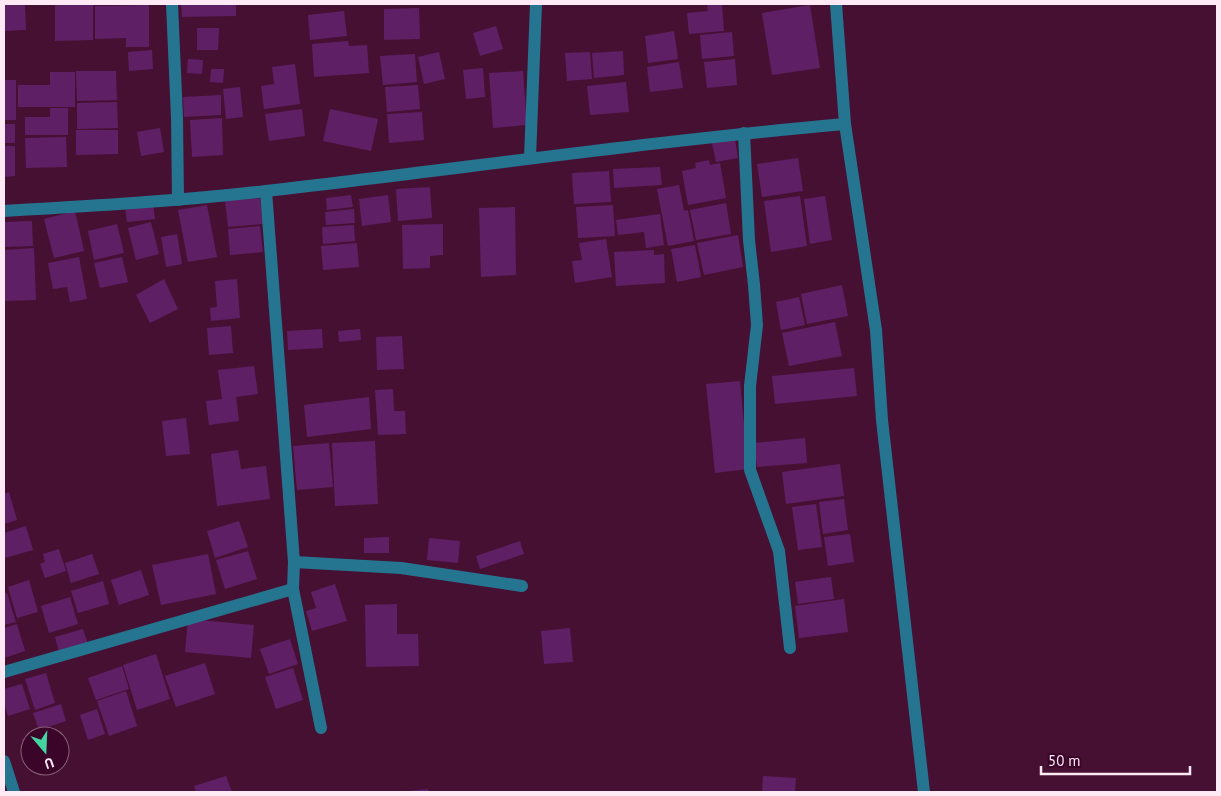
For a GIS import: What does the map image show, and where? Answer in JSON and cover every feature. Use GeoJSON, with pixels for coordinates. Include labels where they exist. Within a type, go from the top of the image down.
{"type":"FeatureCollection","features":[{"type":"Feature","properties":{"kind":"street"},"geometry":{"type":"LineString","coordinates":[[172,4],[177,118],[178,200]]}},
{"type":"Feature","properties":{"kind":"street"},"geometry":{"type":"LineString","coordinates":[[530,158],[536,4]]}},
{"type":"Feature","properties":{"kind":"street"},"geometry":{"type":"LineString","coordinates":[[836,4],[845,124],[876,330],[882,420],[924,792]]}},
{"type":"Feature","properties":{"kind":"street"},"geometry":{"type":"LineString","coordinates":[[4,211],[178,200],[266,191],[744,133],[845,124]]}},
{"type":"Feature","properties":{"kind":"street"},"geometry":{"type":"LineString","coordinates":[[744,133],[749,240],[757,324],[750,386],[750,470],[779,552],[790,648]]}},
{"type":"Feature","properties":{"kind":"street"},"geometry":{"type":"LineString","coordinates":[[266,191],[294,562],[293,589],[321,728]]}},
{"type":"Feature","properties":{"kind":"street"},"geometry":{"type":"LineString","coordinates":[[294,562],[401,568],[522,586]]}},
{"type":"Feature","properties":{"kind":"street"},"geometry":{"type":"LineString","coordinates":[[4,672],[293,589]]}},
{"type":"Feature","properties":{"kind":"street"},"geometry":{"type":"LineString","coordinates":[[4,761],[9,787]]}},
{"type":"Feature","properties":{"kind":"building"},"geometry":{"type":"Polygon","coordinates":[[[4,4],[25,4],[26,30],[4,31],[4,4]]]}},
{"type":"Feature","properties":{"kind":"building"},"geometry":{"type":"Polygon","coordinates":[[[55,4],[93,4],[93,40],[55,41],[55,4]]]}},
{"type":"Feature","properties":{"kind":"building"},"geometry":{"type":"Polygon","coordinates":[[[181,4],[236,4],[236,16],[182,17],[181,4]]]}},
{"type":"Feature","properties":{"kind":"building"},"geometry":{"type":"Polygon","coordinates":[[[707,4],[722,4],[724,31],[689,34],[687,13],[708,11],[707,4]]]}},
{"type":"Feature","properties":{"kind":"building"},"geometry":{"type":"Polygon","coordinates":[[[149,5],[149,47],[126,47],[126,38],[95,39],[95,6],[149,5]]]}},
{"type":"Feature","properties":{"kind":"building"},"geometry":{"type":"Polygon","coordinates":[[[810,5],[820,68],[772,75],[762,13],[810,5]]]}},
{"type":"Feature","properties":{"kind":"building"},"geometry":{"type":"Polygon","coordinates":[[[419,8],[420,39],[384,40],[384,9],[419,8]]]}},
{"type":"Feature","properties":{"kind":"building"},"geometry":{"type":"Polygon","coordinates":[[[344,11],[347,36],[310,40],[308,15],[344,11]]]}},
{"type":"Feature","properties":{"kind":"building"},"geometry":{"type":"Polygon","coordinates":[[[496,26],[503,49],[480,56],[473,33],[496,26]]]}},
{"type":"Feature","properties":{"kind":"building"},"geometry":{"type":"Polygon","coordinates":[[[197,28],[219,28],[218,50],[197,50],[197,28]]]}},
{"type":"Feature","properties":{"kind":"building"},"geometry":{"type":"Polygon","coordinates":[[[674,31],[678,59],[648,63],[645,36],[674,31]]]}},
{"type":"Feature","properties":{"kind":"building"},"geometry":{"type":"Polygon","coordinates":[[[732,32],[734,56],[702,59],[700,35],[732,32]]]}},
{"type":"Feature","properties":{"kind":"building"},"geometry":{"type":"Polygon","coordinates":[[[348,41],[349,46],[367,45],[369,73],[314,77],[312,44],[348,41]]]}},
{"type":"Feature","properties":{"kind":"building"},"geometry":{"type":"Polygon","coordinates":[[[152,50],[153,69],[129,71],[128,52],[152,50]]]}},
{"type":"Feature","properties":{"kind":"building"},"geometry":{"type":"Polygon","coordinates":[[[623,51],[624,75],[594,78],[592,53],[623,51]]]}},
{"type":"Feature","properties":{"kind":"building"},"geometry":{"type":"Polygon","coordinates":[[[439,52],[445,79],[424,84],[418,57],[439,52]]]}},
{"type":"Feature","properties":{"kind":"building"},"geometry":{"type":"Polygon","coordinates":[[[590,52],[592,79],[567,81],[565,53],[590,52]]]}},
{"type":"Feature","properties":{"kind":"building"},"geometry":{"type":"Polygon","coordinates":[[[415,54],[417,82],[383,85],[380,56],[415,54]]]}},
{"type":"Feature","properties":{"kind":"building"},"geometry":{"type":"Polygon","coordinates":[[[188,59],[203,60],[202,74],[187,73],[188,59]]]}},
{"type":"Feature","properties":{"kind":"building"},"geometry":{"type":"Polygon","coordinates":[[[735,59],[737,85],[707,88],[704,62],[735,59]]]}},
{"type":"Feature","properties":{"kind":"building"},"geometry":{"type":"Polygon","coordinates":[[[679,62],[683,88],[650,92],[647,67],[679,62]]]}},
{"type":"Feature","properties":{"kind":"building"},"geometry":{"type":"Polygon","coordinates":[[[295,64],[300,104],[264,109],[261,86],[274,84],[272,67],[295,64]]]}},
{"type":"Feature","properties":{"kind":"building"},"geometry":{"type":"Polygon","coordinates":[[[483,68],[485,97],[466,99],[463,70],[483,68]]]}},
{"type":"Feature","properties":{"kind":"building"},"geometry":{"type":"Polygon","coordinates":[[[211,69],[224,69],[223,83],[210,82],[211,69]]]}},
{"type":"Feature","properties":{"kind":"building"},"geometry":{"type":"Polygon","coordinates":[[[76,71],[116,71],[117,100],[77,101],[76,71]]]}},
{"type":"Feature","properties":{"kind":"building"},"geometry":{"type":"Polygon","coordinates":[[[523,71],[527,125],[493,128],[489,73],[523,71]]]}},
{"type":"Feature","properties":{"kind":"building"},"geometry":{"type":"Polygon","coordinates":[[[50,72],[75,72],[75,107],[18,107],[18,85],[50,85],[50,72]]]}},
{"type":"Feature","properties":{"kind":"building"},"geometry":{"type":"Polygon","coordinates":[[[4,80],[16,80],[16,120],[4,120],[4,80]]]}},
{"type":"Feature","properties":{"kind":"building"},"geometry":{"type":"Polygon","coordinates":[[[626,82],[629,112],[590,115],[587,86],[626,82]]]}},
{"type":"Feature","properties":{"kind":"building"},"geometry":{"type":"Polygon","coordinates":[[[418,85],[420,109],[387,112],[385,87],[418,85]]]}},
{"type":"Feature","properties":{"kind":"building"},"geometry":{"type":"Polygon","coordinates":[[[240,87],[243,117],[226,119],[223,89],[240,87]]]}},
{"type":"Feature","properties":{"kind":"building"},"geometry":{"type":"Polygon","coordinates":[[[221,95],[221,115],[184,117],[183,97],[221,95]]]}},
{"type":"Feature","properties":{"kind":"building"},"geometry":{"type":"Polygon","coordinates":[[[117,102],[118,128],[77,129],[77,103],[117,102]]]}},
{"type":"Feature","properties":{"kind":"building"},"geometry":{"type":"Polygon","coordinates":[[[50,108],[68,108],[68,135],[25,135],[25,117],[50,117],[50,108]]]}},
{"type":"Feature","properties":{"kind":"building"},"geometry":{"type":"Polygon","coordinates":[[[302,109],[305,136],[269,141],[265,114],[302,109]]]}},
{"type":"Feature","properties":{"kind":"building"},"geometry":{"type":"Polygon","coordinates":[[[330,109],[378,119],[371,151],[323,141],[330,109]]]}},
{"type":"Feature","properties":{"kind":"building"},"geometry":{"type":"Polygon","coordinates":[[[422,112],[424,140],[389,143],[387,114],[422,112]]]}},
{"type":"Feature","properties":{"kind":"building"},"geometry":{"type":"Polygon","coordinates":[[[222,118],[223,155],[192,157],[190,120],[222,118]]]}},
{"type":"Feature","properties":{"kind":"building"},"geometry":{"type":"Polygon","coordinates":[[[4,124],[15,124],[15,143],[4,143],[4,124]]]}},
{"type":"Feature","properties":{"kind":"building"},"geometry":{"type":"Polygon","coordinates":[[[160,128],[164,152],[141,156],[137,132],[160,128]]]}},
{"type":"Feature","properties":{"kind":"building"},"geometry":{"type":"Polygon","coordinates":[[[76,130],[118,130],[118,154],[76,155],[76,130]]]}},
{"type":"Feature","properties":{"kind":"building"},"geometry":{"type":"Polygon","coordinates":[[[66,137],[67,167],[26,168],[25,138],[66,137]]]}},
{"type":"Feature","properties":{"kind":"building"},"geometry":{"type":"Polygon","coordinates":[[[735,139],[738,158],[716,162],[712,143],[735,139]]]}},
{"type":"Feature","properties":{"kind":"building"},"geometry":{"type":"Polygon","coordinates":[[[4,146],[15,146],[15,176],[4,177],[4,146]]]}},
{"type":"Feature","properties":{"kind":"building"},"geometry":{"type":"Polygon","coordinates":[[[798,158],[803,191],[762,197],[757,164],[798,158]]]}},
{"type":"Feature","properties":{"kind":"building"},"geometry":{"type":"Polygon","coordinates":[[[709,160],[710,165],[720,163],[726,198],[688,205],[682,171],[696,168],[695,163],[709,160]]]}},
{"type":"Feature","properties":{"kind":"building"},"geometry":{"type":"Polygon","coordinates":[[[660,167],[662,185],[614,188],[613,169],[660,167]]]}},
{"type":"Feature","properties":{"kind":"building"},"geometry":{"type":"Polygon","coordinates":[[[609,171],[611,202],[574,204],[572,173],[609,171]]]}},
{"type":"Feature","properties":{"kind":"building"},"geometry":{"type":"Polygon","coordinates":[[[679,185],[684,211],[688,210],[694,241],[668,246],[657,189],[679,185]]]}},
{"type":"Feature","properties":{"kind":"building"},"geometry":{"type":"Polygon","coordinates":[[[430,187],[432,218],[398,221],[396,189],[430,187]]]}},
{"type":"Feature","properties":{"kind":"building"},"geometry":{"type":"Polygon","coordinates":[[[351,195],[353,207],[327,210],[326,198],[351,195]]]}},
{"type":"Feature","properties":{"kind":"building"},"geometry":{"type":"Polygon","coordinates":[[[388,195],[391,222],[362,226],[359,199],[388,195]]]}},
{"type":"Feature","properties":{"kind":"building"},"geometry":{"type":"Polygon","coordinates":[[[800,196],[807,246],[771,252],[764,201],[800,196]]]}},
{"type":"Feature","properties":{"kind":"building"},"geometry":{"type":"Polygon","coordinates":[[[825,196],[832,240],[810,244],[804,199],[825,196]]]}},
{"type":"Feature","properties":{"kind":"building"},"geometry":{"type":"Polygon","coordinates":[[[260,198],[263,224],[228,227],[225,201],[260,198]]]}},
{"type":"Feature","properties":{"kind":"building"},"geometry":{"type":"Polygon","coordinates":[[[726,203],[731,234],[696,240],[690,210],[726,203]]]}},
{"type":"Feature","properties":{"kind":"building"},"geometry":{"type":"Polygon","coordinates":[[[153,204],[155,219],[127,222],[125,207],[153,204]]]}},
{"type":"Feature","properties":{"kind":"building"},"geometry":{"type":"Polygon","coordinates":[[[207,205],[217,257],[188,262],[178,210],[207,205]]]}},
{"type":"Feature","properties":{"kind":"building"},"geometry":{"type":"Polygon","coordinates":[[[613,205],[615,236],[578,238],[576,207],[613,205]]]}},
{"type":"Feature","properties":{"kind":"building"},"geometry":{"type":"Polygon","coordinates":[[[515,207],[516,275],[481,277],[479,208],[515,207]]]}},
{"type":"Feature","properties":{"kind":"building"},"geometry":{"type":"Polygon","coordinates":[[[354,209],[355,223],[326,225],[325,212],[354,209]]]}},
{"type":"Feature","properties":{"kind":"building"},"geometry":{"type":"Polygon","coordinates":[[[75,211],[84,251],[54,258],[44,219],[75,211]]]}},
{"type":"Feature","properties":{"kind":"building"},"geometry":{"type":"Polygon","coordinates":[[[660,214],[664,245],[646,248],[644,232],[618,235],[616,220],[660,214]]]}},
{"type":"Feature","properties":{"kind":"building"},"geometry":{"type":"Polygon","coordinates":[[[32,221],[33,246],[4,247],[4,222],[32,221]]]}},
{"type":"Feature","properties":{"kind":"building"},"geometry":{"type":"Polygon","coordinates":[[[151,222],[159,254],[136,260],[128,228],[151,222]]]}},
{"type":"Feature","properties":{"kind":"building"},"geometry":{"type":"Polygon","coordinates":[[[117,224],[124,253],[94,260],[88,231],[117,224]]]}},
{"type":"Feature","properties":{"kind":"building"},"geometry":{"type":"Polygon","coordinates":[[[443,224],[443,255],[430,256],[430,268],[403,269],[402,225],[443,224]]]}},
{"type":"Feature","properties":{"kind":"building"},"geometry":{"type":"Polygon","coordinates":[[[354,225],[355,241],[323,244],[322,227],[354,225]]]}},
{"type":"Feature","properties":{"kind":"building"},"geometry":{"type":"Polygon","coordinates":[[[260,226],[263,252],[230,255],[228,229],[260,226]]]}},
{"type":"Feature","properties":{"kind":"building"},"geometry":{"type":"Polygon","coordinates":[[[177,234],[182,264],[166,267],[161,237],[177,234]]]}},
{"type":"Feature","properties":{"kind":"building"},"geometry":{"type":"Polygon","coordinates":[[[738,235],[743,267],[704,275],[697,243],[738,235]]]}},
{"type":"Feature","properties":{"kind":"building"},"geometry":{"type":"Polygon","coordinates":[[[606,239],[612,277],[575,283],[572,261],[582,260],[579,243],[606,239]]]}},
{"type":"Feature","properties":{"kind":"building"},"geometry":{"type":"Polygon","coordinates":[[[357,243],[359,267],[323,270],[321,246],[357,243]]]}},
{"type":"Feature","properties":{"kind":"building"},"geometry":{"type":"Polygon","coordinates":[[[695,245],[701,277],[677,282],[671,249],[695,245]]]}},
{"type":"Feature","properties":{"kind":"building"},"geometry":{"type":"Polygon","coordinates":[[[34,248],[36,300],[4,301],[4,250],[34,248]]]}},
{"type":"Feature","properties":{"kind":"building"},"geometry":{"type":"Polygon","coordinates":[[[654,250],[654,255],[664,254],[665,283],[616,286],[614,252],[654,250]]]}},
{"type":"Feature","properties":{"kind":"building"},"geometry":{"type":"Polygon","coordinates":[[[79,257],[87,299],[70,302],[67,287],[53,289],[48,263],[79,257]]]}},
{"type":"Feature","properties":{"kind":"building"},"geometry":{"type":"Polygon","coordinates":[[[122,257],[128,282],[100,288],[94,263],[122,257]]]}},
{"type":"Feature","properties":{"kind":"building"},"geometry":{"type":"Polygon","coordinates":[[[164,279],[178,309],[150,323],[136,295],[164,279]]]}},
{"type":"Feature","properties":{"kind":"building"},"geometry":{"type":"Polygon","coordinates":[[[237,279],[240,318],[211,321],[210,308],[217,307],[215,281],[237,279]]]}},
{"type":"Feature","properties":{"kind":"building"},"geometry":{"type":"Polygon","coordinates":[[[842,285],[848,316],[807,324],[801,294],[842,285]]]}},
{"type":"Feature","properties":{"kind":"building"},"geometry":{"type":"Polygon","coordinates":[[[799,297],[805,325],[781,330],[776,302],[799,297]]]}},
{"type":"Feature","properties":{"kind":"building"},"geometry":{"type":"Polygon","coordinates":[[[835,322],[842,356],[789,366],[782,333],[835,322]]]}},
{"type":"Feature","properties":{"kind":"building"},"geometry":{"type":"Polygon","coordinates":[[[231,326],[233,353],[209,355],[207,328],[231,326]]]}},
{"type":"Feature","properties":{"kind":"building"},"geometry":{"type":"Polygon","coordinates":[[[322,329],[323,348],[288,350],[287,331],[322,329]]]}},
{"type":"Feature","properties":{"kind":"building"},"geometry":{"type":"Polygon","coordinates":[[[360,329],[361,340],[339,342],[338,331],[360,329]]]}},
{"type":"Feature","properties":{"kind":"building"},"geometry":{"type":"Polygon","coordinates":[[[402,336],[404,369],[377,370],[376,337],[402,336]]]}},
{"type":"Feature","properties":{"kind":"building"},"geometry":{"type":"Polygon","coordinates":[[[254,366],[258,394],[236,397],[239,421],[209,425],[206,401],[222,399],[218,370],[254,366]]]}},
{"type":"Feature","properties":{"kind":"building"},"geometry":{"type":"Polygon","coordinates":[[[854,368],[857,396],[775,404],[772,376],[854,368]]]}},
{"type":"Feature","properties":{"kind":"building"},"geometry":{"type":"Polygon","coordinates":[[[740,381],[748,469],[715,473],[706,384],[740,381]]]}},
{"type":"Feature","properties":{"kind":"building"},"geometry":{"type":"Polygon","coordinates":[[[393,389],[394,411],[405,411],[406,434],[378,435],[375,390],[393,389]]]}},
{"type":"Feature","properties":{"kind":"building"},"geometry":{"type":"Polygon","coordinates":[[[369,397],[371,429],[307,437],[304,405],[369,397]]]}},
{"type":"Feature","properties":{"kind":"building"},"geometry":{"type":"Polygon","coordinates":[[[186,418],[190,454],[166,456],[162,421],[186,418]]]}},
{"type":"Feature","properties":{"kind":"building"},"geometry":{"type":"Polygon","coordinates":[[[805,438],[807,463],[757,467],[754,443],[805,438]]]}},
{"type":"Feature","properties":{"kind":"building"},"geometry":{"type":"Polygon","coordinates":[[[375,441],[378,504],[335,506],[332,443],[375,441]]]}},
{"type":"Feature","properties":{"kind":"building"},"geometry":{"type":"Polygon","coordinates":[[[329,443],[333,487],[297,490],[293,446],[329,443]]]}},
{"type":"Feature","properties":{"kind":"building"},"geometry":{"type":"Polygon","coordinates":[[[238,450],[241,469],[266,466],[270,499],[217,506],[211,454],[238,450]]]}},
{"type":"Feature","properties":{"kind":"building"},"geometry":{"type":"Polygon","coordinates":[[[840,464],[844,496],[786,504],[782,472],[840,464]]]}},
{"type":"Feature","properties":{"kind":"building"},"geometry":{"type":"Polygon","coordinates":[[[9,492],[17,520],[4,524],[4,494],[9,492]]]}},
{"type":"Feature","properties":{"kind":"building"},"geometry":{"type":"Polygon","coordinates":[[[844,499],[848,530],[823,534],[819,502],[844,499]]]}},
{"type":"Feature","properties":{"kind":"building"},"geometry":{"type":"Polygon","coordinates":[[[816,504],[822,547],[798,550],[792,507],[816,504]]]}},
{"type":"Feature","properties":{"kind":"building"},"geometry":{"type":"Polygon","coordinates":[[[239,521],[248,547],[215,558],[207,531],[239,521]]]}},
{"type":"Feature","properties":{"kind":"building"},"geometry":{"type":"Polygon","coordinates":[[[26,526],[33,550],[5,558],[4,533],[26,526]]]}},
{"type":"Feature","properties":{"kind":"building"},"geometry":{"type":"Polygon","coordinates":[[[850,534],[854,562],[828,566],[824,537],[850,534]]]}},
{"type":"Feature","properties":{"kind":"building"},"geometry":{"type":"Polygon","coordinates":[[[389,537],[389,553],[364,553],[364,538],[389,537]]]}},
{"type":"Feature","properties":{"kind":"building"},"geometry":{"type":"Polygon","coordinates":[[[429,538],[460,541],[458,563],[427,560],[429,538]]]}},
{"type":"Feature","properties":{"kind":"building"},"geometry":{"type":"Polygon","coordinates":[[[520,541],[524,554],[480,569],[476,556],[520,541]]]}},
{"type":"Feature","properties":{"kind":"building"},"geometry":{"type":"Polygon","coordinates":[[[59,549],[66,571],[45,578],[40,564],[45,562],[43,554],[59,549]]]}},
{"type":"Feature","properties":{"kind":"building"},"geometry":{"type":"Polygon","coordinates":[[[248,551],[257,579],[225,589],[216,560],[248,551]]]}},
{"type":"Feature","properties":{"kind":"building"},"geometry":{"type":"Polygon","coordinates":[[[92,554],[99,574],[71,583],[65,563],[92,554]]]}},
{"type":"Feature","properties":{"kind":"building"},"geometry":{"type":"Polygon","coordinates":[[[208,554],[216,594],[161,605],[152,565],[208,554]]]}},
{"type":"Feature","properties":{"kind":"building"},"geometry":{"type":"Polygon","coordinates":[[[141,570],[149,595],[119,605],[111,580],[141,570]]]}},
{"type":"Feature","properties":{"kind":"building"},"geometry":{"type":"Polygon","coordinates":[[[831,577],[834,599],[798,604],[795,582],[831,577]]]}},
{"type":"Feature","properties":{"kind":"building"},"geometry":{"type":"Polygon","coordinates":[[[29,580],[38,612],[17,618],[8,587],[29,580]]]}},
{"type":"Feature","properties":{"kind":"building"},"geometry":{"type":"Polygon","coordinates":[[[103,581],[109,604],[78,613],[71,591],[103,581]]]}},
{"type":"Feature","properties":{"kind":"building"},"geometry":{"type":"Polygon","coordinates":[[[335,584],[347,621],[312,631],[306,611],[316,608],[311,592],[335,584]]]}},
{"type":"Feature","properties":{"kind":"building"},"geometry":{"type":"Polygon","coordinates":[[[7,593],[16,622],[4,625],[4,594],[7,593]]]}},
{"type":"Feature","properties":{"kind":"building"},"geometry":{"type":"Polygon","coordinates":[[[70,597],[78,624],[49,633],[41,606],[70,597]]]}},
{"type":"Feature","properties":{"kind":"building"},"geometry":{"type":"Polygon","coordinates":[[[844,599],[848,632],[799,638],[795,606],[844,599]]]}},
{"type":"Feature","properties":{"kind":"building"},"geometry":{"type":"Polygon","coordinates":[[[397,604],[397,634],[418,634],[419,666],[366,667],[365,605],[397,604]]]}},
{"type":"Feature","properties":{"kind":"building"},"geometry":{"type":"Polygon","coordinates":[[[188,619],[254,625],[251,658],[185,652],[188,619]]]}},
{"type":"Feature","properties":{"kind":"building"},"geometry":{"type":"Polygon","coordinates":[[[17,624],[25,651],[4,658],[4,628],[17,624]]]}},
{"type":"Feature","properties":{"kind":"building"},"geometry":{"type":"Polygon","coordinates":[[[570,628],[573,662],[544,664],[541,631],[570,628]]]}},
{"type":"Feature","properties":{"kind":"building"},"geometry":{"type":"Polygon","coordinates":[[[83,629],[88,644],[59,652],[55,637],[83,629]]]}},
{"type":"Feature","properties":{"kind":"building"},"geometry":{"type":"Polygon","coordinates":[[[290,639],[298,664],[269,674],[260,649],[290,639]]]}},
{"type":"Feature","properties":{"kind":"building"},"geometry":{"type":"Polygon","coordinates":[[[156,654],[170,699],[137,710],[123,665],[156,654]]]}},
{"type":"Feature","properties":{"kind":"building"},"geometry":{"type":"Polygon","coordinates":[[[205,663],[215,694],[176,707],[165,676],[205,663]]]}},
{"type":"Feature","properties":{"kind":"building"},"geometry":{"type":"Polygon","coordinates":[[[122,666],[129,689],[96,700],[88,678],[122,666]]]}},
{"type":"Feature","properties":{"kind":"building"},"geometry":{"type":"Polygon","coordinates":[[[293,668],[303,700],[276,709],[265,677],[293,668]]]}},
{"type":"Feature","properties":{"kind":"building"},"geometry":{"type":"Polygon","coordinates":[[[46,673],[55,703],[35,710],[25,679],[46,673]]]}},
{"type":"Feature","properties":{"kind":"building"},"geometry":{"type":"Polygon","coordinates":[[[22,684],[30,709],[8,716],[4,703],[4,689],[22,684]]]}},
{"type":"Feature","properties":{"kind":"building"},"geometry":{"type":"Polygon","coordinates":[[[126,691],[137,726],[109,736],[97,701],[126,691]]]}},
{"type":"Feature","properties":{"kind":"building"},"geometry":{"type":"Polygon","coordinates":[[[61,704],[66,721],[51,726],[38,726],[33,713],[61,704]]]}},
{"type":"Feature","properties":{"kind":"building"},"geometry":{"type":"Polygon","coordinates":[[[97,709],[105,734],[88,740],[80,715],[97,709]]]}},
{"type":"Feature","properties":{"kind":"building"},"geometry":{"type":"Polygon","coordinates":[[[226,776],[232,792],[196,792],[194,786],[226,776]]]}},
{"type":"Feature","properties":{"kind":"building"},"geometry":{"type":"Polygon","coordinates":[[[763,776],[796,778],[795,792],[762,792],[763,776]]]}},
{"type":"Feature","properties":{"kind":"building"},"geometry":{"type":"Polygon","coordinates":[[[428,789],[429,792],[407,792],[407,791],[428,789]]]}}]}
